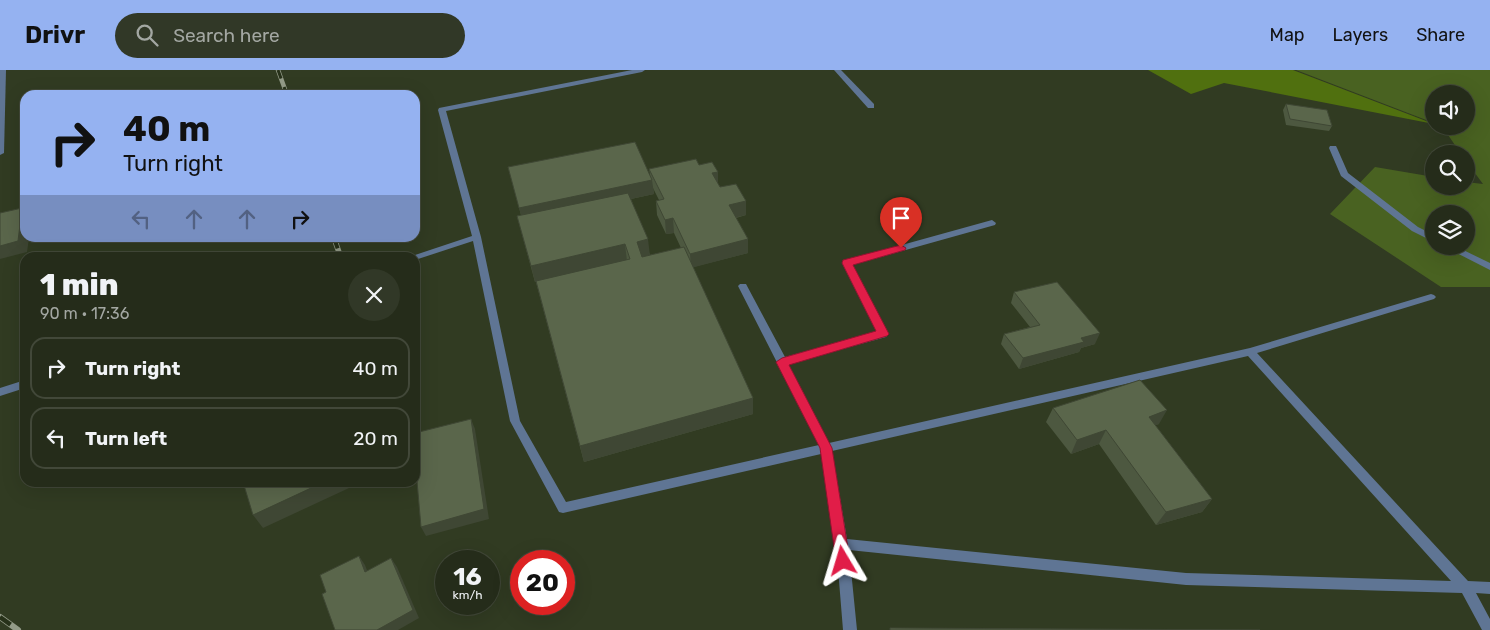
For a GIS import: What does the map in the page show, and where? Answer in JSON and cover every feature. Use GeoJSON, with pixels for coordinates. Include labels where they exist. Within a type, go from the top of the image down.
{"type":"FeatureCollection","features":[{"type":"Feature","properties":{"kind":"street"},"geometry":{"type":"LineString","coordinates":[[0,153],[3,70]]}},
{"type":"Feature","properties":{"kind":"street"},"geometry":{"type":"LineString","coordinates":[[642,70],[442,110],[476,237],[515,421],[563,508],[1250,352],[1431,297]]}},
{"type":"Feature","properties":{"kind":"street"},"geometry":{"type":"LineString","coordinates":[[837,70],[871,106]]}},
{"type":"Feature","properties":{"kind":"street"},"geometry":{"type":"LineString","coordinates":[[1333,148],[1344,174],[1415,229],[1425,234]]}},
{"type":"Feature","properties":{"kind":"street"},"geometry":{"type":"LineString","coordinates":[[782,362],[883,334],[847,263],[992,223]]}},
{"type":"Feature","properties":{"kind":"street"},"geometry":{"type":"LineString","coordinates":[[420,255],[476,237]]}},
{"type":"Feature","properties":{"kind":"street"},"geometry":{"type":"LineString","coordinates":[[1465,255],[1490,268]]}},
{"type":"Feature","properties":{"kind":"street"},"geometry":{"type":"LineString","coordinates":[[743,286],[826,448],[842,544],[850,630]]}},
{"type":"Feature","properties":{"kind":"street"},"geometry":{"type":"LineString","coordinates":[[1250,352],[1466,588],[1489,630]]}},
{"type":"Feature","properties":{"kind":"street"},"geometry":{"type":"LineString","coordinates":[[0,392],[20,386]]}},
{"type":"Feature","properties":{"kind":"street"},"geometry":{"type":"LineString","coordinates":[[842,544],[1186,579],[1490,588]]}},
{"type":"Feature","properties":{"kind":"green space"},"geometry":{"type":"Polygon","coordinates":[[[1148,70],[1293,70],[1425,121],[1425,122],[1224,83],[1191,94],[1148,70]]]}},
{"type":"Feature","properties":{"kind":"green space"},"geometry":{"type":"Polygon","coordinates":[[[1296,70],[1490,70],[1490,287],[1441,287],[1330,214],[1375,167],[1425,175],[1425,195],[1475,195],[1475,183],[1483,184],[1475,173],[1475,145],[1455,145],[1448,135],[1475,135],[1475,85],[1425,85],[1425,120],[1296,70]]]}},
{"type":"Feature","properties":{"kind":"building"},"geometry":{"type":"Polygon","coordinates":[[[1286,104],[1327,110],[1332,126],[1290,119],[1286,104]]]}},
{"type":"Feature","properties":{"kind":"building"},"geometry":{"type":"Polygon","coordinates":[[[635,142],[652,180],[519,208],[508,167],[635,142]]]}},
{"type":"Feature","properties":{"kind":"building"},"geometry":{"type":"Polygon","coordinates":[[[696,159],[699,165],[712,162],[718,172],[712,173],[720,187],[736,184],[746,201],[729,205],[748,239],[690,254],[673,218],[665,220],[656,201],[664,199],[649,169],[696,159]]]}},
{"type":"Feature","properties":{"kind":"building"},"geometry":{"type":"Polygon","coordinates":[[[628,193],[648,239],[637,242],[642,257],[684,247],[753,398],[580,446],[536,281],[630,259],[625,244],[531,266],[517,216],[628,193]]]}},
{"type":"Feature","properties":{"kind":"building"},"geometry":{"type":"Polygon","coordinates":[[[20,208],[18,241],[0,246],[0,213],[20,208]]]}},
{"type":"Feature","properties":{"kind":"building"},"geometry":{"type":"Polygon","coordinates":[[[1057,282],[1100,333],[1081,338],[1084,342],[1023,358],[1004,334],[1040,325],[1014,292],[1057,282]]]}},
{"type":"Feature","properties":{"kind":"building"},"geometry":{"type":"Polygon","coordinates":[[[1140,380],[1167,410],[1149,417],[1212,499],[1166,512],[1106,430],[1077,440],[1053,408],[1140,380]]]}},
{"type":"Feature","properties":{"kind":"building"},"geometry":{"type":"Polygon","coordinates":[[[471,419],[484,509],[421,527],[418,487],[420,487],[420,432],[471,419]]]}},
{"type":"Feature","properties":{"kind":"building"},"geometry":{"type":"Polygon","coordinates":[[[245,487],[313,487],[253,515],[245,487]]]}},
{"type":"Feature","properties":{"kind":"building"},"geometry":{"type":"Polygon","coordinates":[[[359,556],[365,572],[391,558],[413,610],[377,630],[335,630],[322,594],[326,592],[320,575],[359,556]]]}},
{"type":"Feature","properties":{"kind":"building"},"geometry":{"type":"Polygon","coordinates":[[[890,628],[1260,630],[890,630],[890,628]]]}},
{"type":"Feature","properties":{"kind":"railway"},"geometry":{"type":"LineString","coordinates":[[278,70],[285,90]]}},
{"type":"Feature","properties":{"kind":"railway"},"geometry":{"type":"LineString","coordinates":[[335,242],[339,252]]}},
{"type":"Feature","properties":{"kind":"railway"},"geometry":{"type":"LineString","coordinates":[[0,617],[18,630]]}},
{"type":"Feature","properties":{"kind":"route"},"geometry":{"type":"LineString","coordinates":[[843,561],[842,544],[826,448],[782,362],[883,334],[847,263],[901,248]]}}]}
